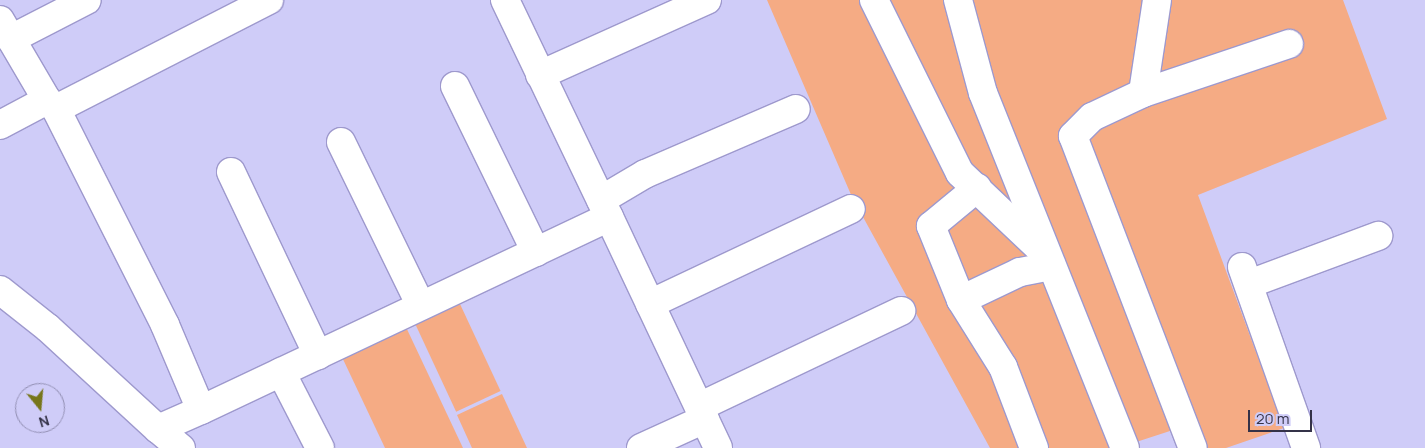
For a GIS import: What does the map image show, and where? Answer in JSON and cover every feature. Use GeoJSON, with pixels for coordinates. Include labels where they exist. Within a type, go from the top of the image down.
{"type":"FeatureCollection","features":[{"type":"Feature","properties":{"kind":"street"},"geometry":{"type":"LineString","coordinates":[[87,0],[6,29],[52,104],[165,325],[201,410]]}},
{"type":"Feature","properties":{"kind":"street"},"geometry":{"type":"LineString","coordinates":[[0,125],[52,104],[270,0]]}},
{"type":"Feature","properties":{"kind":"street"},"geometry":{"type":"LineString","coordinates":[[505,0],[718,448]]}},
{"type":"Feature","properties":{"kind":"street"},"geometry":{"type":"LineString","coordinates":[[540,76],[707,0]]}},
{"type":"Feature","properties":{"kind":"street"},"geometry":{"type":"LineString","coordinates":[[874,0],[960,172],[1049,261]]}},
{"type":"Feature","properties":{"kind":"street"},"geometry":{"type":"LineString","coordinates":[[958,0],[983,93],[1125,448]]}},
{"type":"Feature","properties":{"kind":"street"},"geometry":{"type":"LineString","coordinates":[[1143,93],[1156,0]]}},
{"type":"Feature","properties":{"kind":"street"},"geometry":{"type":"LineString","coordinates":[[1193,448],[1073,136],[1092,117],[1143,93],[1289,44]]}},
{"type":"Feature","properties":{"kind":"street"},"geometry":{"type":"LineString","coordinates":[[455,86],[536,252]]}},
{"type":"Feature","properties":{"kind":"street"},"geometry":{"type":"LineString","coordinates":[[158,429],[536,252],[605,208],[645,174],[796,109]]}},
{"type":"Feature","properties":{"kind":"street"},"geometry":{"type":"LineString","coordinates":[[341,142],[421,306]]}},
{"type":"Feature","properties":{"kind":"street"},"geometry":{"type":"LineString","coordinates":[[231,172],[318,355]]}},
{"type":"Feature","properties":{"kind":"street"},"geometry":{"type":"LineString","coordinates":[[977,188],[931,226],[961,300],[1003,367],[1034,448]]}},
{"type":"Feature","properties":{"kind":"street"},"geometry":{"type":"LineString","coordinates":[[650,304],[851,209]]}},
{"type":"Feature","properties":{"kind":"street"},"geometry":{"type":"LineString","coordinates":[[1306,448],[1246,275],[1301,265],[1378,236]]}},
{"type":"Feature","properties":{"kind":"street"},"geometry":{"type":"LineString","coordinates":[[961,300],[1020,272],[1049,261]]}},
{"type":"Feature","properties":{"kind":"street"},"geometry":{"type":"LineString","coordinates":[[0,290],[48,328],[181,448]]}},
{"type":"Feature","properties":{"kind":"street"},"geometry":{"type":"LineString","coordinates":[[641,448],[702,413],[901,311]]}},
{"type":"Feature","properties":{"kind":"street"},"geometry":{"type":"LineString","coordinates":[[281,372],[320,448]]}},
{"type":"Feature","properties":{"kind":"shaded area"},"geometry":{"type":"Polygon","coordinates":[[[767,0],[1343,0],[1387,119],[1198,195],[1284,428],[1226,448],[1181,448],[1173,430],[1127,445],[1128,448],[990,448],[852,197],[767,0]]]}},
{"type":"Feature","properties":{"kind":"shaded area"},"geometry":{"type":"Polygon","coordinates":[[[460,304],[501,391],[456,412],[416,325],[460,304]]]}},
{"type":"Feature","properties":{"kind":"shaded area"},"geometry":{"type":"Polygon","coordinates":[[[405,325],[463,448],[385,448],[341,355],[405,325]]]}},
{"type":"Feature","properties":{"kind":"shaded area"},"geometry":{"type":"Polygon","coordinates":[[[502,394],[527,448],[472,448],[457,415],[502,394]]]}}]}
